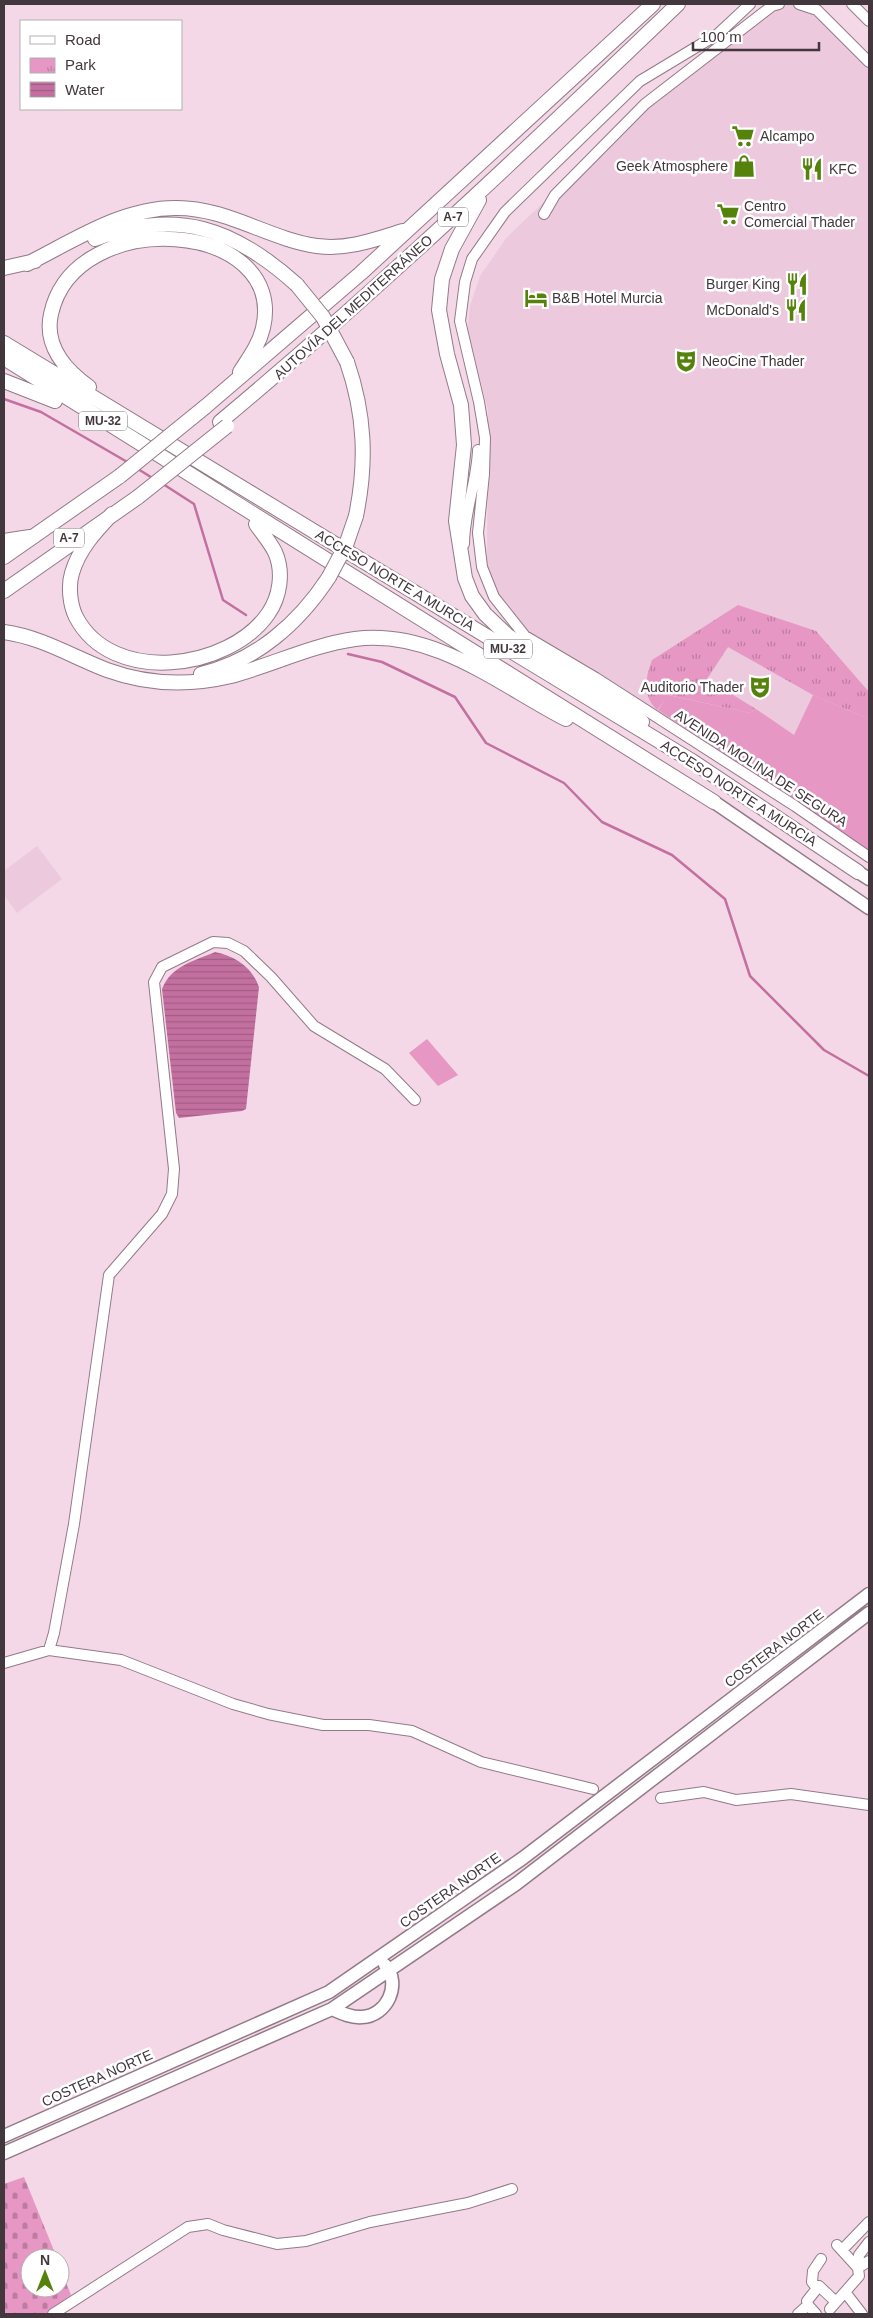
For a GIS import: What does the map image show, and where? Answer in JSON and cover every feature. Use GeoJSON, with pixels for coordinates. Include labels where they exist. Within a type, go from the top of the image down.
{"type":"FeatureCollection","features":[{"type":"Feature","properties":{"kind":"highway","name":"AUTOVÍA DEL MEDITERRÁNEO"},"geometry":{"type":"LineString","coordinates":[[4,557],[120,476],[232,384],[361,273],[653,4]]}},
{"type":"Feature","properties":{"kind":"highway","name":"AUTOVÍA DEL MEDITERRÁNEO"},"geometry":{"type":"LineString","coordinates":[[4,582],[48,554],[135,493],[224,424],[493,182],[678,4]]}},
{"type":"Feature","properties":{"kind":"highway"},"geometry":{"type":"LineString","coordinates":[[224,424],[309,356],[452,228],[479,200],[493,182]]}},
{"type":"Feature","properties":{"kind":"highway"},"geometry":{"type":"LineString","coordinates":[[479,200],[452,249],[442,279],[439,310],[447,354],[461,405],[464,445],[456,521],[458,550],[464,578],[472,596],[485,614],[508,636],[625,708],[692,761]]}},
{"type":"Feature","properties":{"kind":"highway"},"geometry":{"type":"LineString","coordinates":[[27,264],[113,221],[156,209],[191,208],[206,211],[238,220],[289,240],[318,246],[355,245],[406,230]]}},
{"type":"Feature","properties":{"kind":"highway"},"geometry":{"type":"LineString","coordinates":[[4,268],[27,264],[114,232],[149,224],[202,228],[236,241],[269,262],[297,285],[323,316],[347,362],[358,395],[364,438],[363,479],[356,516],[346,546],[329,577],[296,619],[245,658],[193,677],[155,679],[126,676]]}},
{"type":"Feature","properties":{"kind":"highway"},"geometry":{"type":"LineString","coordinates":[[154,434],[138,419],[74,376],[64,365],[53,343],[50,318],[55,298],[75,273],[96,257],[114,247],[136,240],[175,238],[203,244],[240,263],[256,280],[265,309],[265,318],[257,346],[232,384]]}},
{"type":"Feature","properties":{"kind":"highway","name":"ACCESO NORTE A MURCIA"},"geometry":{"type":"LineString","coordinates":[[4,343],[692,761],[864,876]]}},
{"type":"Feature","properties":{"kind":"highway","name":"ACCESO NORTE A MURCIA"},"geometry":{"type":"LineString","coordinates":[[4,358],[714,802]]}},
{"type":"Feature","properties":{"kind":"highway"},"geometry":{"type":"LineString","coordinates":[[4,366],[55,401],[596,733],[714,802]]}},
{"type":"Feature","properties":{"kind":"highway"},"geometry":{"type":"LineString","coordinates":[[4,381],[55,401]]}},
{"type":"Feature","properties":{"kind":"highway"},"geometry":{"type":"LineString","coordinates":[[135,493],[92,536],[80,554],[71,575],[70,594],[73,611],[81,627],[104,647],[123,655],[167,663],[208,656],[231,647],[254,630],[274,605],[279,588],[279,571],[275,553],[256,524]]}},
{"type":"Feature","properties":{"kind":"highway"},"geometry":{"type":"LineString","coordinates":[[4,591],[112,514]]}},
{"type":"Feature","properties":{"kind":"highway"},"geometry":{"type":"LineString","coordinates":[[4,541],[36,536]]}},
{"type":"Feature","properties":{"kind":"highway"},"geometry":{"type":"LineString","coordinates":[[4,632],[43,642],[126,676],[151,682],[172,683],[213,680],[248,672],[344,641],[368,638],[397,639],[424,645],[460,660],[596,733]]}},
{"type":"Feature","properties":{"kind":"main road"},"geometry":{"type":"LineString","coordinates":[[714,802],[869,908]]}},
{"type":"Feature","properties":{"kind":"main road","name":"COSTERA NORTE"},"geometry":{"type":"LineString","coordinates":[[4,2136],[329,1992],[523,1858],[869,1594]]}},
{"type":"Feature","properties":{"kind":"main road"},"geometry":{"type":"LineString","coordinates":[[4,2153],[332,2009],[516,1884],[869,1613]]}},
{"type":"Feature","properties":{"kind":"main road"},"geometry":{"type":"LineString","coordinates":[[332,2009],[358,2017],[364,2017],[377,2012],[387,2001],[392,1990],[390,1970],[380,1958]]}},
{"type":"Feature","properties":{"kind":"street"},"geometry":{"type":"LineString","coordinates":[[464,578],[464,535],[469,497],[477,462],[479,402],[460,321],[465,282],[472,259],[482,242],[505,212],[640,81],[718,34],[750,4]]}},
{"type":"Feature","properties":{"kind":"street"},"geometry":{"type":"LineString","coordinates":[[544,214],[555,195],[644,104],[772,6],[779,4]]}},
{"type":"Feature","properties":{"kind":"street"},"geometry":{"type":"LineString","coordinates":[[799,4],[817,10],[869,62]]}},
{"type":"Feature","properties":{"kind":"street"},"geometry":{"type":"LineString","coordinates":[[852,4],[869,21]]}},
{"type":"Feature","properties":{"kind":"street","name":"AVENIDA MOLINA DE SEGURA"},"geometry":{"type":"LineString","coordinates":[[479,402],[484,438],[484,474],[478,533],[482,568],[494,596],[525,636],[596,678],[795,806],[869,857]]}},
{"type":"Feature","properties":{"kind":"street"},"geometry":{"type":"LineString","coordinates":[[49,1650],[54,1633],[74,1524],[109,1275],[162,1214],[172,1194],[174,1169],[154,982],[162,967],[213,942],[228,943],[244,951],[271,977],[314,1026],[385,1069],[415,1100]]}},
{"type":"Feature","properties":{"kind":"street"},"geometry":{"type":"LineString","coordinates":[[4,1663],[49,1650],[121,1660],[268,1714],[323,1725],[368,1725],[412,1732],[481,1762],[593,1788]]}},
{"type":"Feature","properties":{"kind":"street"},"geometry":{"type":"LineString","coordinates":[[662,1798],[704,1792],[736,1800],[791,1794],[869,1805]]}},
{"type":"Feature","properties":{"kind":"street"},"geometry":{"type":"LineString","coordinates":[[53,2314],[188,2227],[208,2224],[223,2230],[277,2244],[306,2241],[370,2222],[468,2203],[512,2189]]}},
{"type":"Feature","properties":{"kind":"street"},"geometry":{"type":"LineString","coordinates":[[858,2268],[840,2248],[869,2222]]}},
{"type":"Feature","properties":{"kind":"street"},"geometry":{"type":"LineString","coordinates":[[821,2259],[813,2271],[812,2282],[817,2288],[819,2286],[833,2306],[860,2276],[858,2268],[859,2255],[869,2242]]}},
{"type":"Feature","properties":{"kind":"street"},"geometry":{"type":"LineString","coordinates":[[858,2268],[869,2261]]}},
{"type":"Feature","properties":{"kind":"street"},"geometry":{"type":"LineString","coordinates":[[816,2314],[807,2301],[817,2288]]}},
{"type":"Feature","properties":{"kind":"street"},"geometry":{"type":"LineString","coordinates":[[845,2292],[859,2313],[869,2308]]}},
{"type":"Feature","properties":{"kind":"street"},"geometry":{"type":"LineString","coordinates":[[798,2314],[808,2305]]}},
{"type":"Feature","properties":{"kind":"shaded area"},"geometry":{"type":"Polygon","coordinates":[[[768,4],[808,4],[819,6],[869,55],[869,860],[718,760],[525,640],[487,574],[488,410],[467,334],[470,306],[480,276],[507,237],[613,137],[768,4]]]}},
{"type":"Feature","properties":{"kind":"shaded area"},"geometry":{"type":"Polygon","coordinates":[[[37,846],[62,879],[17,913],[4,895],[4,871],[37,846]]]}},
{"type":"Feature","properties":{"kind":"green space"},"geometry":{"type":"Polygon","coordinates":[[[738,605],[816,631],[869,692],[869,719],[813,695],[728,647],[707,679],[756,709],[750,713],[669,695],[657,710],[649,699],[646,686],[652,660],[738,605]]]}},
{"type":"Feature","properties":{"kind":"green space"},"geometry":{"type":"Polygon","coordinates":[[[668,695],[750,713],[756,709],[794,735],[813,695],[869,719],[869,850],[658,710],[668,695]]]}},
{"type":"Feature","properties":{"kind":"green space"},"geometry":{"type":"Polygon","coordinates":[[[427,1039],[458,1075],[438,1086],[409,1053],[427,1039]]]}},
{"type":"Feature","properties":{"kind":"green space"},"geometry":{"type":"Polygon","coordinates":[[[24,2177],[53,2248],[20,2248],[20,2298],[67,2298],[45,2314],[4,2314],[4,2184],[24,2177]]]}},
{"type":"Feature","properties":{"kind":"water"},"geometry":{"type":"Polygon","coordinates":[[[215,952],[229,956],[242,964],[252,974],[259,987],[246,1109],[179,1118],[176,1113],[162,989],[171,975],[184,965],[215,952]]]}},
{"type":"Feature","properties":{"kind":"waterway"},"geometry":{"type":"LineString","coordinates":[[4,399],[41,412],[129,463]]}},
{"type":"Feature","properties":{"kind":"waterway"},"geometry":{"type":"LineString","coordinates":[[138,469],[154,479]]}},
{"type":"Feature","properties":{"kind":"waterway"},"geometry":{"type":"LineString","coordinates":[[163,484],[194,504],[223,600],[246,615]]}},
{"type":"Feature","properties":{"kind":"waterway"},"geometry":{"type":"LineString","coordinates":[[348,654],[382,662],[455,697],[486,743],[564,783],[602,822],[672,855],[725,899],[750,976],[824,1050],[869,1076]]}},
{"type":"Feature","properties":{"kind":"place","name":"Alcampo"},"geometry":{"type":"Point","coordinates":[743,136]}},
{"type":"Feature","properties":{"kind":"place","name":"Geek Atmosphere"},"geometry":{"type":"Point","coordinates":[744,166]}},
{"type":"Feature","properties":{"kind":"place","name":"KFC"},"geometry":{"type":"Point","coordinates":[812,169]}},
{"type":"Feature","properties":{"kind":"place","name":"Centro Comercial Thader"},"geometry":{"type":"Point","coordinates":[728,214]}},
{"type":"Feature","properties":{"kind":"place","name":"Burger King"},"geometry":{"type":"Point","coordinates":[797,284]}},
{"type":"Feature","properties":{"kind":"place","name":"B&B Hotel Murcia"},"geometry":{"type":"Point","coordinates":[536,298]}},
{"type":"Feature","properties":{"kind":"place","name":"McDonald's"},"geometry":{"type":"Point","coordinates":[796,310]}},
{"type":"Feature","properties":{"kind":"place","name":"NeoCine Thader"},"geometry":{"type":"Point","coordinates":[686,361]}},
{"type":"Feature","properties":{"kind":"place","name":"Auditorio Thader"},"geometry":{"type":"Point","coordinates":[760,687]}}]}
